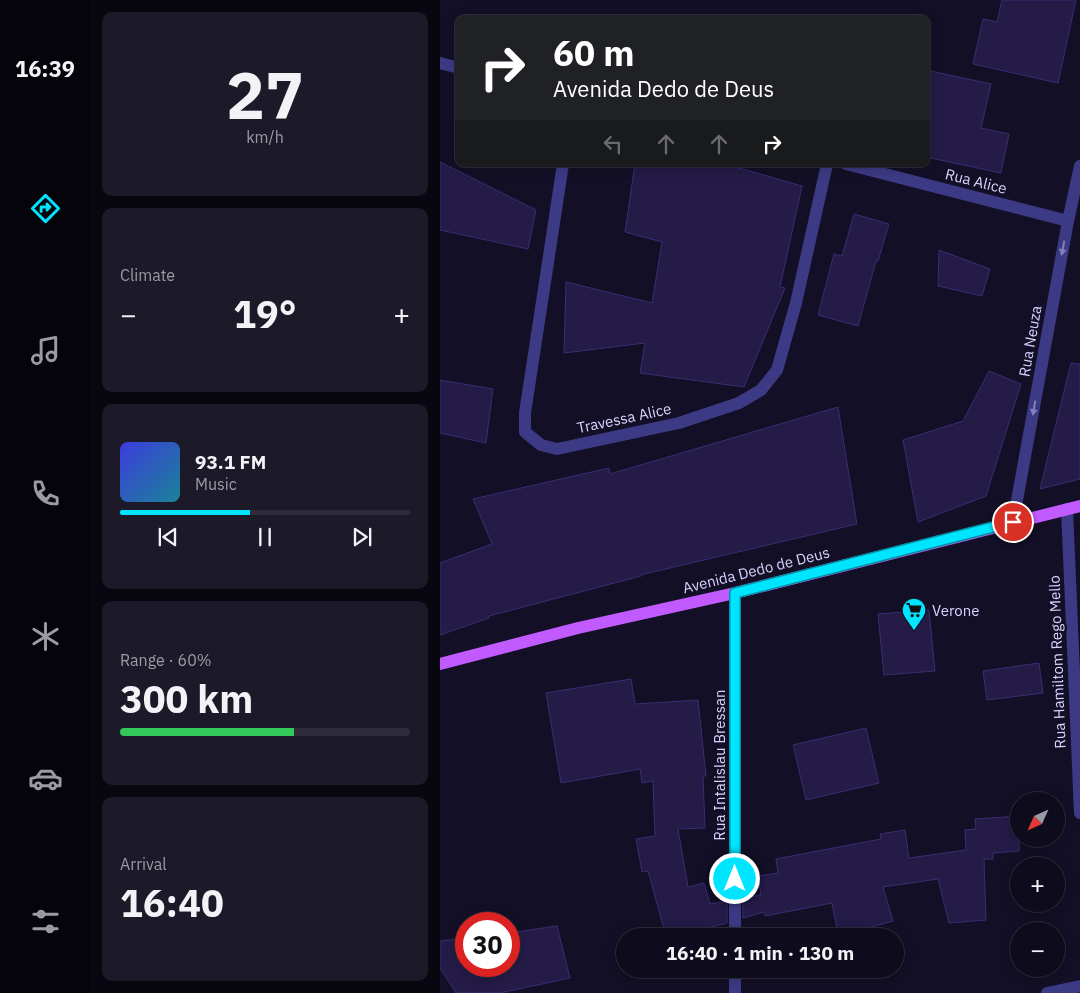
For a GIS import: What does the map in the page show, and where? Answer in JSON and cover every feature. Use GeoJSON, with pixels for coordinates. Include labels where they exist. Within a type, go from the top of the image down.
{"type":"FeatureCollection","features":[{"type":"Feature","properties":{"kind":"main road","name":"Avenida Dedo de Deus"},"geometry":{"type":"LineString","coordinates":[[440,664],[578,628],[735,593],[1080,506]]}},
{"type":"Feature","properties":{"kind":"street"},"geometry":{"type":"LineString","coordinates":[[440,63],[455,67]]}},
{"type":"Feature","properties":{"kind":"street","name":"Rua Neuza"},"geometry":{"type":"LineString","coordinates":[[1013,522],[1068,221],[1080,166]]}},
{"type":"Feature","properties":{"kind":"street","name":"Travessa Alice"},"geometry":{"type":"LineString","coordinates":[[563,167],[525,413],[525,432],[541,445],[557,449],[679,423],[739,403],[761,390],[777,370],[796,303],[825,167]]}},
{"type":"Feature","properties":{"kind":"street","name":"Rua Alice"},"geometry":{"type":"LineString","coordinates":[[858,167],[1068,221]]}},
{"type":"Feature","properties":{"kind":"street","name":"Rua Hamiltom Rego Mello"},"geometry":{"type":"LineString","coordinates":[[1067,509],[1080,813]]}},
{"type":"Feature","properties":{"kind":"street","name":"Rua Intalislau Bressan"},"geometry":{"type":"LineString","coordinates":[[735,593],[735,928]]}},
{"type":"Feature","properties":{"kind":"street"},"geometry":{"type":"LineString","coordinates":[[735,978],[735,993]]}},
{"type":"Feature","properties":{"kind":"street"},"geometry":{"type":"LineString","coordinates":[[1047,993],[1080,986]]}},
{"type":"Feature","properties":{"kind":"building"},"geometry":{"type":"Polygon","coordinates":[[[1002,0],[1076,0],[1058,83],[973,64],[983,19],[997,22],[1002,0]]]}},
{"type":"Feature","properties":{"kind":"building"},"geometry":{"type":"Polygon","coordinates":[[[930,71],[991,84],[981,128],[1009,134],[1001,173],[930,158],[930,71]]]}},
{"type":"Feature","properties":{"kind":"building"},"geometry":{"type":"Polygon","coordinates":[[[440,162],[536,210],[528,249],[440,230],[440,162]]]}},
{"type":"Feature","properties":{"kind":"building"},"geometry":{"type":"Polygon","coordinates":[[[635,167],[736,167],[802,186],[780,287],[785,288],[744,387],[640,373],[645,343],[564,353],[566,282],[652,303],[662,242],[625,232],[635,167]]]}},
{"type":"Feature","properties":{"kind":"building"},"geometry":{"type":"Polygon","coordinates":[[[854,214],[889,224],[878,261],[876,261],[858,326],[818,315],[834,254],[842,256],[854,214]]]}},
{"type":"Feature","properties":{"kind":"building"},"geometry":{"type":"Polygon","coordinates":[[[939,250],[990,269],[982,296],[938,286],[939,250]]]}},
{"type":"Feature","properties":{"kind":"building"},"geometry":{"type":"Polygon","coordinates":[[[1071,363],[1080,364],[1080,479],[1040,489],[1071,363]]]}},
{"type":"Feature","properties":{"kind":"building"},"geometry":{"type":"Polygon","coordinates":[[[989,371],[1021,384],[986,496],[918,522],[903,440],[963,421],[989,371]]]}},
{"type":"Feature","properties":{"kind":"building"},"geometry":{"type":"Polygon","coordinates":[[[440,380],[493,389],[486,443],[440,433],[440,380]]]}},
{"type":"Feature","properties":{"kind":"building"},"geometry":{"type":"Polygon","coordinates":[[[838,407],[857,524],[640,575],[489,616],[489,618],[440,635],[440,563],[492,544],[473,499],[609,468],[610,474],[838,407]]]}},
{"type":"Feature","properties":{"kind":"building"},"geometry":{"type":"Polygon","coordinates":[[[929,610],[935,671],[884,675],[878,614],[929,610]]]}},
{"type":"Feature","properties":{"kind":"building"},"geometry":{"type":"Polygon","coordinates":[[[1039,663],[1043,693],[987,700],[983,671],[1039,663]]]}},
{"type":"Feature","properties":{"kind":"building"},"geometry":{"type":"Polygon","coordinates":[[[631,679],[635,704],[698,700],[706,776],[703,776],[705,828],[678,829],[688,887],[704,883],[710,904],[727,901],[727,923],[708,928],[664,928],[648,871],[642,872],[636,839],[655,836],[653,781],[642,783],[640,769],[561,783],[546,693],[631,679]]]}},
{"type":"Feature","properties":{"kind":"building"},"geometry":{"type":"Polygon","coordinates":[[[866,728],[879,783],[806,800],[793,745],[866,728]]]}},
{"type":"Feature","properties":{"kind":"building"},"geometry":{"type":"Polygon","coordinates":[[[1010,817],[1010,848],[1019,848],[1019,851],[993,853],[993,859],[984,859],[986,920],[949,923],[938,879],[883,887],[893,921],[868,928],[837,928],[832,903],[765,916],[764,912],[743,918],[743,898],[761,895],[758,876],[778,873],[776,859],[881,839],[880,834],[905,830],[909,858],[966,850],[965,830],[976,829],[975,819],[1010,817]]]}},
{"type":"Feature","properties":{"kind":"building"},"geometry":{"type":"Polygon","coordinates":[[[557,926],[570,978],[500,993],[456,993],[440,968],[440,941],[455,939],[455,977],[520,977],[520,931],[557,926]]]}},
{"type":"Feature","properties":{"kind":"place","name":"Verone"},"geometry":{"type":"Point","coordinates":[914,631]}},
{"type":"Feature","properties":{"kind":"route"},"geometry":{"type":"LineString","coordinates":[[735,879],[735,593],[1013,522]]}}]}
